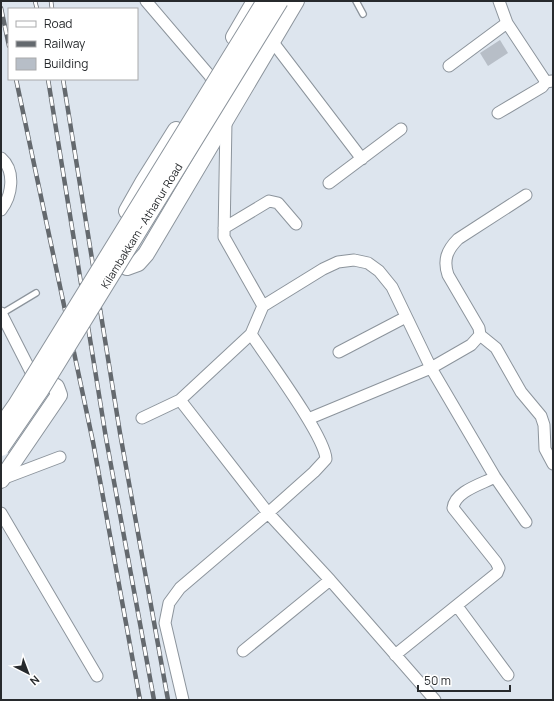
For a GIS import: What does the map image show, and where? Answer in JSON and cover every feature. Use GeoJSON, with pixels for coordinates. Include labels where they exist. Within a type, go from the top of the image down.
{"type":"FeatureCollection","features":[{"type":"Feature","properties":{"kind":"street"},"geometry":{"type":"LineString","coordinates":[[146,1],[190,55],[210,76],[226,118],[224,237],[264,306]]}},
{"type":"Feature","properties":{"kind":"street"},"geometry":{"type":"LineString","coordinates":[[255,1],[144,181],[113,237],[112,246],[114,255],[119,262],[127,267],[138,263],[146,254],[296,1]]}},
{"type":"Feature","properties":{"kind":"street","name":"Kilambakkam - Athanur Road"},"geometry":{"type":"LineString","coordinates":[[1,426],[16,406],[265,1]]}},
{"type":"Feature","properties":{"kind":"street","name":"Kilambakkam - Athanur Road"},"geometry":{"type":"LineString","coordinates":[[1,448],[40,391],[280,1]]}},
{"type":"Feature","properties":{"kind":"street"},"geometry":{"type":"LineString","coordinates":[[498,113],[551,82],[507,23],[499,1]]}},
{"type":"Feature","properties":{"kind":"street"},"geometry":{"type":"LineString","coordinates":[[449,66],[507,23]]}},
{"type":"Feature","properties":{"kind":"street"},"geometry":{"type":"LineString","coordinates":[[272,41],[362,159]]}},
{"type":"Feature","properties":{"kind":"street"},"geometry":{"type":"LineString","coordinates":[[329,183],[401,129]]}},
{"type":"Feature","properties":{"kind":"street"},"geometry":{"type":"LineString","coordinates":[[1,158],[7,165],[11,189],[1,210]]}},
{"type":"Feature","properties":{"kind":"street"},"geometry":{"type":"LineString","coordinates":[[526,195],[458,239],[450,246],[446,256],[445,266],[448,275],[479,328],[480,335],[496,348],[521,392],[541,416],[544,425],[545,449],[553,464]]}},
{"type":"Feature","properties":{"kind":"street"},"geometry":{"type":"LineString","coordinates":[[224,228],[269,201],[278,203],[296,224]]}},
{"type":"Feature","properties":{"kind":"street"},"geometry":{"type":"LineString","coordinates":[[142,418],[180,400],[251,334],[264,306],[323,269],[338,262],[354,260],[368,263],[379,271],[392,287],[431,368],[495,476],[526,522]]}},
{"type":"Feature","properties":{"kind":"street"},"geometry":{"type":"LineString","coordinates":[[1,313],[32,374],[56,387],[59,395],[2,479]]}},
{"type":"Feature","properties":{"kind":"street"},"geometry":{"type":"LineString","coordinates":[[339,352],[406,316]]}},
{"type":"Feature","properties":{"kind":"street"},"geometry":{"type":"LineString","coordinates":[[183,700],[165,623],[169,603],[180,588],[268,513],[314,472],[326,459],[326,452],[308,419],[251,334]]}},
{"type":"Feature","properties":{"kind":"street"},"geometry":{"type":"LineString","coordinates":[[308,419],[431,368],[471,345],[480,335]]}},
{"type":"Feature","properties":{"kind":"street"},"geometry":{"type":"LineString","coordinates":[[1,413],[23,381],[32,374]]}},
{"type":"Feature","properties":{"kind":"street"},"geometry":{"type":"LineString","coordinates":[[180,400],[268,513],[330,580],[435,700]]}},
{"type":"Feature","properties":{"kind":"street"},"geometry":{"type":"LineString","coordinates":[[2,479],[60,457]]}},
{"type":"Feature","properties":{"kind":"street"},"geometry":{"type":"LineString","coordinates":[[395,655],[491,578],[499,568],[454,512],[453,504],[460,495],[495,476]]}},
{"type":"Feature","properties":{"kind":"street"},"geometry":{"type":"LineString","coordinates":[[1,513],[97,676]]}},
{"type":"Feature","properties":{"kind":"street"},"geometry":{"type":"LineString","coordinates":[[243,651],[330,580]]}},
{"type":"Feature","properties":{"kind":"street"},"geometry":{"type":"LineString","coordinates":[[457,606],[508,675]]}},
{"type":"Feature","properties":{"kind":"lane"},"geometry":{"type":"LineString","coordinates":[[356,1],[363,14]]}},
{"type":"Feature","properties":{"kind":"lane"},"geometry":{"type":"LineString","coordinates":[[1,313],[36,293]]}},
{"type":"Feature","properties":{"kind":"building"},"geometry":{"type":"Polygon","coordinates":[[[500,40],[508,53],[488,66],[480,53],[500,40]]]}},
{"type":"Feature","properties":{"kind":"railway"},"geometry":{"type":"LineString","coordinates":[[35,1],[37,8]]}},
{"type":"Feature","properties":{"kind":"railway"},"geometry":{"type":"LineString","coordinates":[[51,1],[52,8]]}},
{"type":"Feature","properties":{"kind":"railway"},"geometry":{"type":"LineString","coordinates":[[1,8],[8,41]]}},
{"type":"Feature","properties":{"kind":"railway"},"geometry":{"type":"LineString","coordinates":[[16,80],[93,442],[140,700]]}},
{"type":"Feature","properties":{"kind":"railway"},"geometry":{"type":"LineString","coordinates":[[48,80],[106,438],[154,700]]}},
{"type":"Feature","properties":{"kind":"railway"},"geometry":{"type":"LineString","coordinates":[[63,80],[120,433],[168,700]]}}]}
